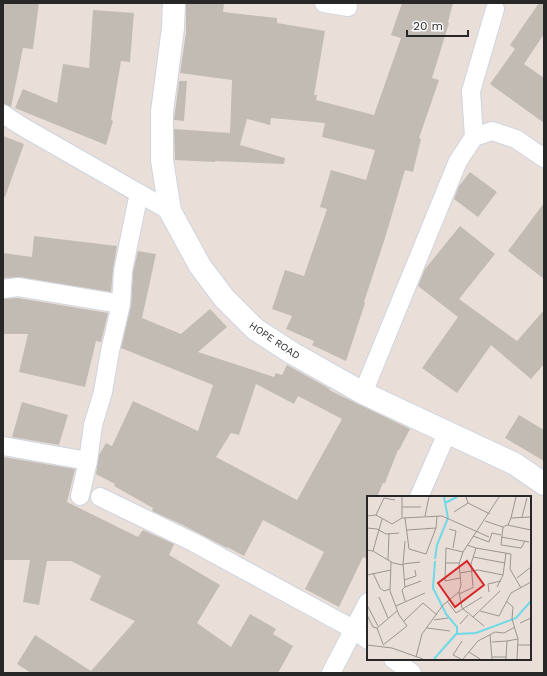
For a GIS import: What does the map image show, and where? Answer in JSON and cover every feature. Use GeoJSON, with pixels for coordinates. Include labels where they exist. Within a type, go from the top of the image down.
{"type":"FeatureCollection","features":[{"type":"Feature","properties":{"kind":"street","name":"HOPE ROAD"},"geometry":{"type":"LineString","coordinates":[[174,3],[173,28],[162,112],[162,160],[170,211],[204,271],[224,298],[255,329],[292,353],[363,393],[514,464],[544,484]]}},
{"type":"Feature","properties":{"kind":"street"},"geometry":{"type":"LineString","coordinates":[[324,3],[348,7]]}},
{"type":"Feature","properties":{"kind":"street"},"geometry":{"type":"LineString","coordinates":[[363,393],[458,161],[474,137],[471,91],[495,10]]}},
{"type":"Feature","properties":{"kind":"street"},"geometry":{"type":"LineString","coordinates":[[3,114],[22,128],[170,211]]}},
{"type":"Feature","properties":{"kind":"street"},"geometry":{"type":"LineString","coordinates":[[474,137],[492,131],[516,139],[544,158]]}},
{"type":"Feature","properties":{"kind":"street"},"geometry":{"type":"LineString","coordinates":[[80,496],[88,461],[93,425],[103,392],[110,351],[121,304],[123,271],[139,193]]}},
{"type":"Feature","properties":{"kind":"street"},"geometry":{"type":"LineString","coordinates":[[3,289],[18,286],[121,304]]}},
{"type":"Feature","properties":{"kind":"street"},"geometry":{"type":"LineString","coordinates":[[418,496],[447,433]]}},
{"type":"Feature","properties":{"kind":"street"},"geometry":{"type":"LineString","coordinates":[[3,446],[88,461]]}},
{"type":"Feature","properties":{"kind":"street"},"geometry":{"type":"LineString","coordinates":[[100,497],[193,542],[354,630],[367,639]]}},
{"type":"Feature","properties":{"kind":"street"},"geometry":{"type":"LineString","coordinates":[[332,673],[367,604]]}},
{"type":"Feature","properties":{"kind":"street"},"geometry":{"type":"LineString","coordinates":[[394,660],[412,673]]}},
{"type":"Feature","properties":{"kind":"building"},"geometry":{"type":"Polygon","coordinates":[[[3,3],[39,3],[33,49],[23,48],[11,107],[3,104],[3,3]]]}},
{"type":"Feature","properties":{"kind":"building"},"geometry":{"type":"Polygon","coordinates":[[[186,3],[224,3],[223,12],[277,18],[277,23],[325,31],[314,95],[317,95],[316,100],[374,115],[401,38],[391,35],[402,3],[453,3],[449,23],[432,78],[439,80],[419,138],[421,139],[413,172],[405,170],[346,361],[312,345],[314,341],[286,329],[292,316],[272,309],[285,270],[304,276],[327,209],[320,207],[331,170],[366,180],[375,150],[322,137],[325,123],[271,118],[270,125],[247,119],[240,145],[285,158],[284,164],[175,160],[174,129],[230,133],[232,80],[180,73],[186,33],[186,3]]]}},
{"type":"Feature","properties":{"kind":"building"},"geometry":{"type":"Polygon","coordinates":[[[539,3],[544,3],[544,34],[524,64],[544,78],[544,123],[490,84],[515,49],[510,45],[539,3]]]}},
{"type":"Feature","properties":{"kind":"building"},"geometry":{"type":"Polygon","coordinates":[[[93,10],[134,13],[130,62],[121,61],[111,120],[113,121],[106,145],[15,108],[23,89],[57,103],[63,64],[89,68],[93,10]]]}},
{"type":"Feature","properties":{"kind":"building"},"geometry":{"type":"Polygon","coordinates":[[[179,81],[187,81],[184,121],[174,120],[179,81]]]}},
{"type":"Feature","properties":{"kind":"building"},"geometry":{"type":"Polygon","coordinates":[[[3,136],[24,144],[5,197],[3,196],[3,136]]]}},
{"type":"Feature","properties":{"kind":"building"},"geometry":{"type":"Polygon","coordinates":[[[470,172],[497,192],[478,217],[454,199],[459,186],[470,172]]]}},
{"type":"Feature","properties":{"kind":"building"},"geometry":{"type":"Polygon","coordinates":[[[544,203],[544,279],[508,251],[544,203]]]}},
{"type":"Feature","properties":{"kind":"building"},"geometry":{"type":"Polygon","coordinates":[[[460,226],[495,254],[459,299],[517,341],[544,310],[544,364],[531,379],[491,345],[457,393],[422,368],[458,317],[418,286],[425,269],[460,226]]]}},
{"type":"Feature","properties":{"kind":"building"},"geometry":{"type":"Polygon","coordinates":[[[34,236],[117,246],[111,292],[20,277],[3,278],[3,253],[32,257],[34,236]]]}},
{"type":"Feature","properties":{"kind":"building"},"geometry":{"type":"Polygon","coordinates":[[[138,251],[156,254],[142,318],[181,334],[210,309],[227,327],[198,352],[274,377],[276,373],[282,375],[287,365],[330,389],[329,390],[410,429],[398,450],[385,483],[383,483],[377,496],[367,496],[367,559],[363,557],[339,607],[305,589],[324,552],[263,520],[244,556],[152,511],[153,508],[96,474],[99,455],[106,443],[112,446],[133,401],[198,431],[213,385],[121,348],[131,306],[133,272],[138,251]],[[256,384],[239,435],[231,433],[216,457],[297,500],[342,419],[298,396],[294,404],[256,384]]]}},
{"type":"Feature","properties":{"kind":"building"},"geometry":{"type":"Polygon","coordinates":[[[18,298],[108,313],[101,342],[96,341],[85,387],[19,372],[28,334],[3,334],[3,299],[18,298]]]}},
{"type":"Feature","properties":{"kind":"building"},"geometry":{"type":"Polygon","coordinates":[[[22,402],[68,415],[59,445],[12,437],[22,402]]]}},
{"type":"Feature","properties":{"kind":"building"},"geometry":{"type":"Polygon","coordinates":[[[519,415],[544,430],[544,461],[505,438],[519,415]]]}},
{"type":"Feature","properties":{"kind":"building"},"geometry":{"type":"Polygon","coordinates":[[[3,457],[75,469],[67,502],[138,537],[143,530],[174,544],[169,555],[220,585],[197,623],[231,647],[250,614],[276,629],[273,634],[293,646],[278,673],[31,673],[17,664],[35,635],[91,671],[135,621],[90,600],[101,576],[71,561],[47,561],[39,605],[23,602],[30,560],[3,560],[3,457]]]}}]}
